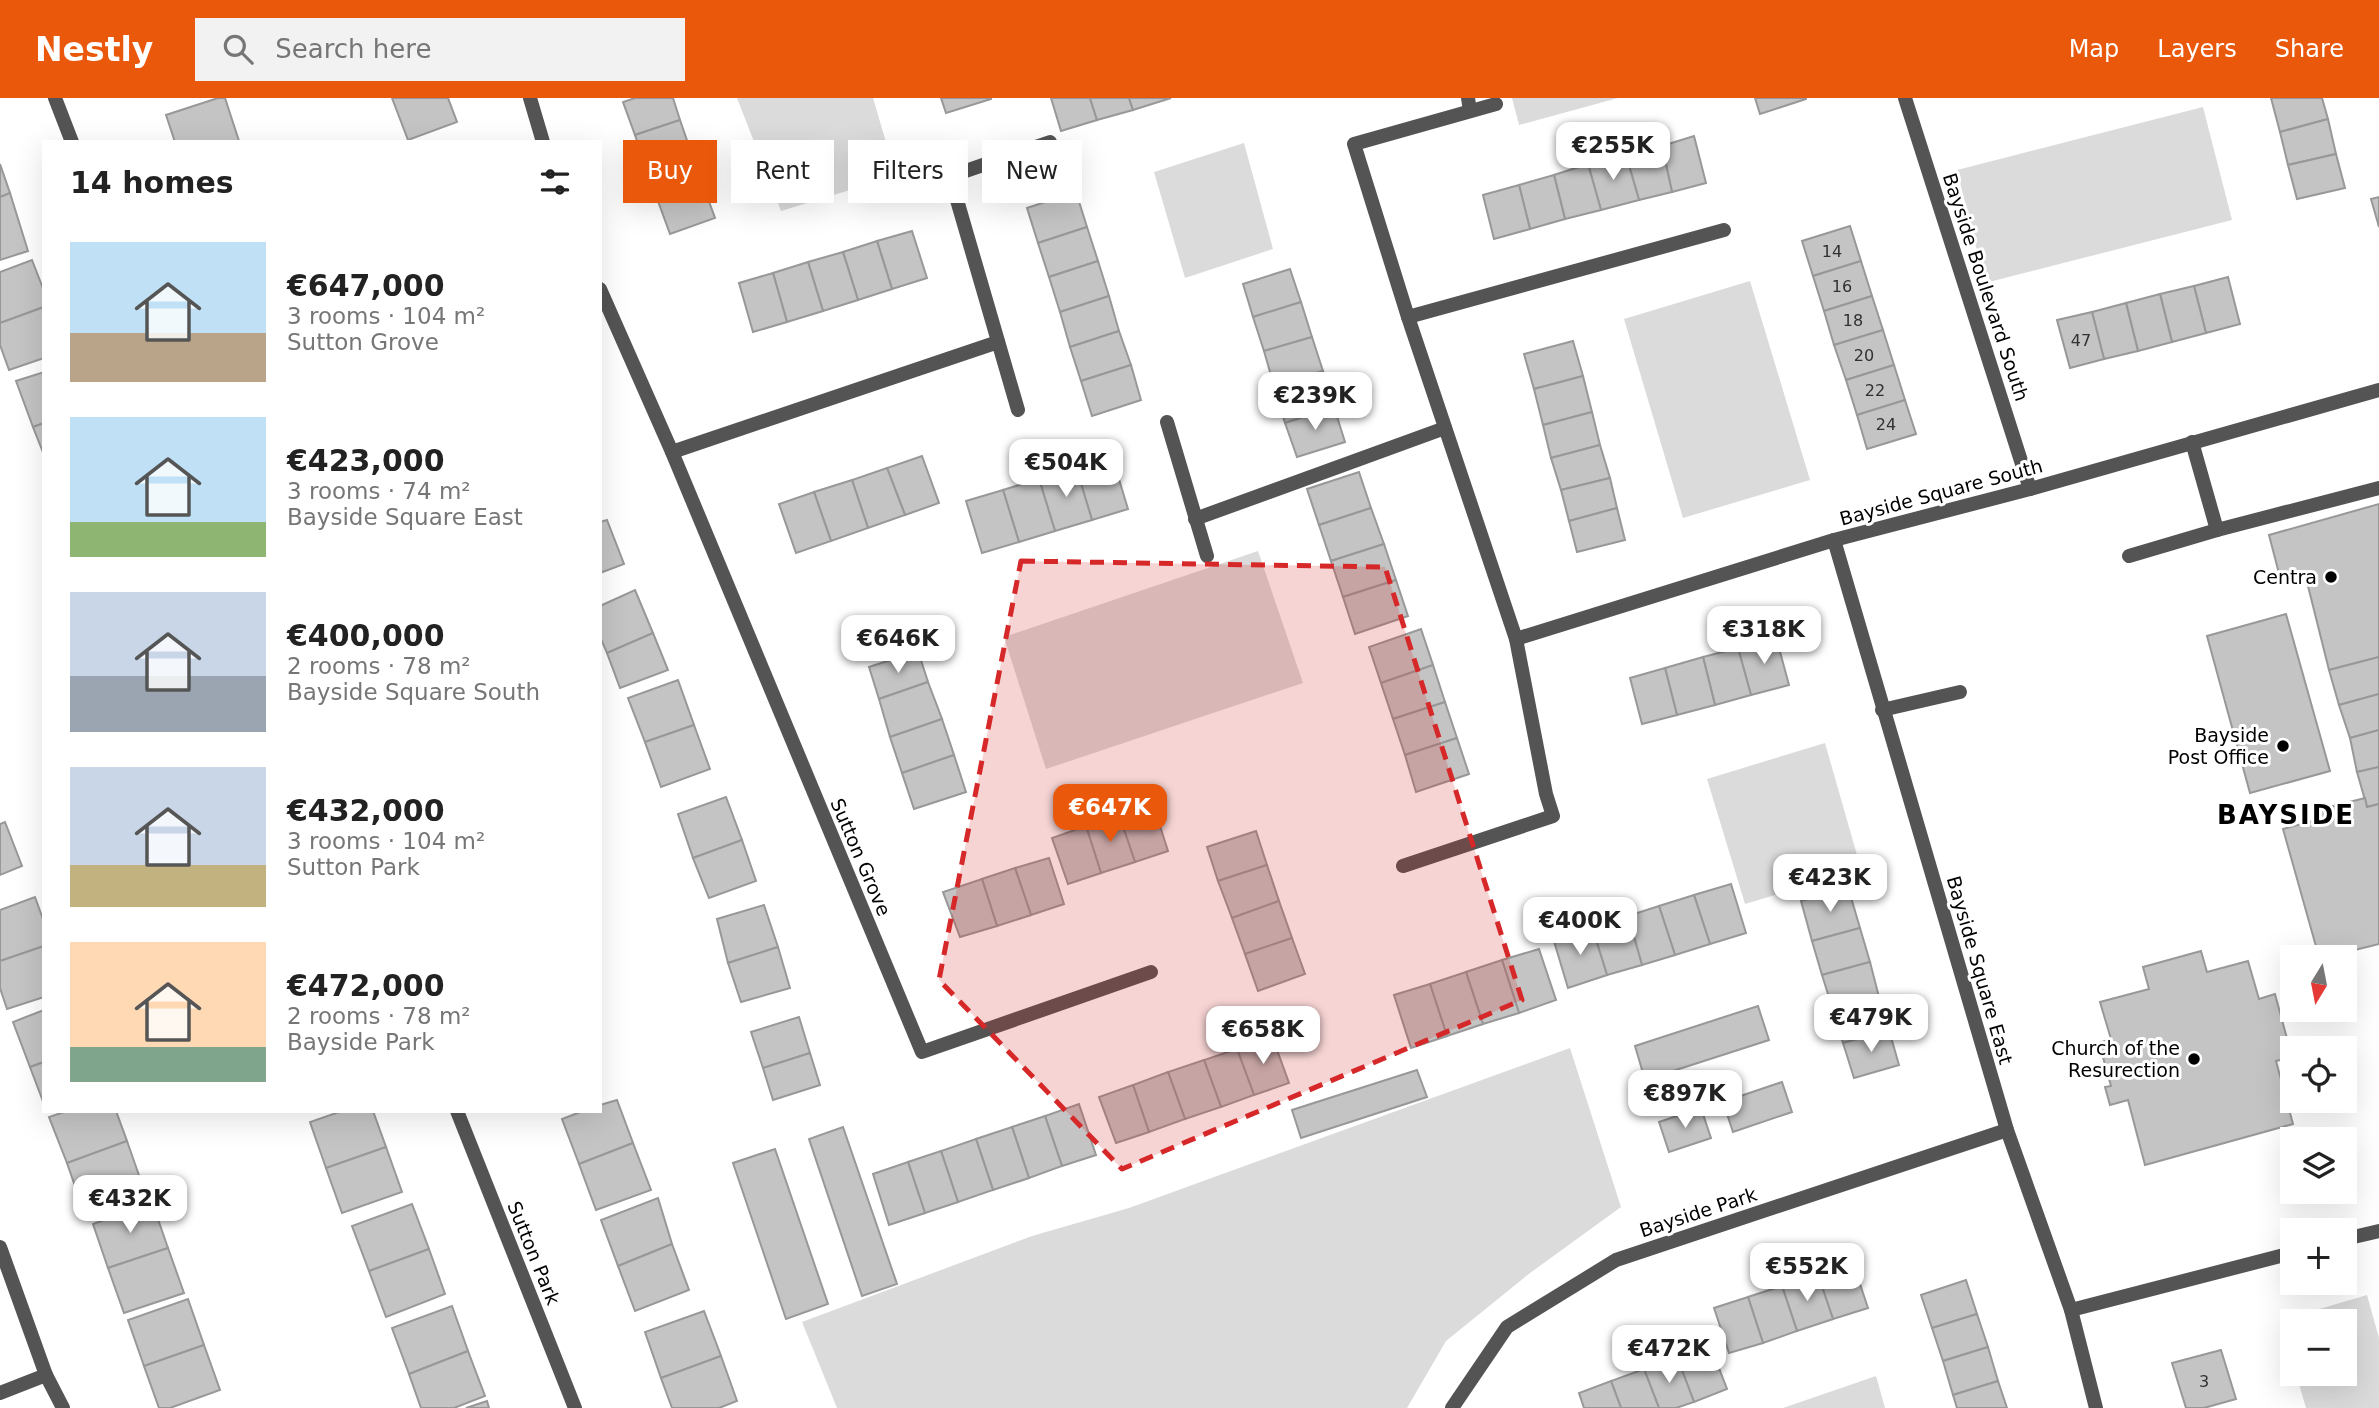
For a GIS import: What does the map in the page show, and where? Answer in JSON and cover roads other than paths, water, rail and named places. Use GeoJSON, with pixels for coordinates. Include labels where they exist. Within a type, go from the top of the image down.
{"type":"FeatureCollection","features":[{"type":"Feature","properties":{"kind":"street"},"geometry":{"type":"LineString","coordinates":[[55,98],[71,140]]}},
{"type":"Feature","properties":{"kind":"street"},"geometry":{"type":"LineString","coordinates":[[530,98],[542,140]]}},
{"type":"Feature","properties":{"kind":"street","name":"Bayside Boulevard South"},"geometry":{"type":"LineString","coordinates":[[1905,98],[2031,489]]}},
{"type":"Feature","properties":{"kind":"street"},"geometry":{"type":"LineString","coordinates":[[1404,866],[1553,816],[1546,794],[1516,639],[1408,317],[1354,144],[1469,104],[1496,104]]}},
{"type":"Feature","properties":{"kind":"street"},"geometry":{"type":"LineString","coordinates":[[958,203],[1018,410]]}},
{"type":"Feature","properties":{"kind":"street"},"geometry":{"type":"LineString","coordinates":[[1408,317],[1724,230]]}},
{"type":"Feature","properties":{"kind":"street","name":"Sutton Grove"},"geometry":{"type":"LineString","coordinates":[[602,294],[672,452],[922,1052],[1151,972]]}},
{"type":"Feature","properties":{"kind":"street"},"geometry":{"type":"LineString","coordinates":[[672,452],[998,342]]}},
{"type":"Feature","properties":{"kind":"street","name":"Bayside Square South"},"geometry":{"type":"LineString","coordinates":[[1516,639],[1834,540],[2031,489],[2379,390]]}},
{"type":"Feature","properties":{"kind":"street"},"geometry":{"type":"LineString","coordinates":[[1167,422],[1207,556]]}},
{"type":"Feature","properties":{"kind":"street"},"geometry":{"type":"LineString","coordinates":[[1195,519],[1445,428]]}},
{"type":"Feature","properties":{"kind":"street"},"geometry":{"type":"LineString","coordinates":[[2192,442],[2217,530]]}},
{"type":"Feature","properties":{"kind":"street"},"geometry":{"type":"LineString","coordinates":[[2129,556],[2379,488]]}},
{"type":"Feature","properties":{"kind":"street","name":"Bayside Square East"},"geometry":{"type":"LineString","coordinates":[[1834,540],[2007,1130],[2071,1310],[2096,1408]]}},
{"type":"Feature","properties":{"kind":"street"},"geometry":{"type":"LineString","coordinates":[[1882,710],[1960,691]]}},
{"type":"Feature","properties":{"kind":"street","name":"Sutton Park"},"geometry":{"type":"LineString","coordinates":[[458,1113],[575,1408]]}},
{"type":"Feature","properties":{"kind":"street","name":"Bayside Park"},"geometry":{"type":"LineString","coordinates":[[1452,1408],[1507,1327],[1616,1260],[2007,1130]]}},
{"type":"Feature","properties":{"kind":"street"},"geometry":{"type":"LineString","coordinates":[[2357,1237],[2379,1231]]}},
{"type":"Feature","properties":{"kind":"street"},"geometry":{"type":"LineString","coordinates":[[0,1247],[46,1375],[63,1408]]}},
{"type":"Feature","properties":{"kind":"street"},"geometry":{"type":"LineString","coordinates":[[2071,1310],[2280,1256]]}},
{"type":"Feature","properties":{"kind":"street"},"geometry":{"type":"LineString","coordinates":[[0,1393],[46,1375]]}},
{"type":"Feature","properties":{"kind":"place","name":"Centra"},"geometry":{"type":"Point","coordinates":[2331,577]}},
{"type":"Feature","properties":{"kind":"place","name":"Bayside Post Office"},"geometry":{"type":"Point","coordinates":[2283,746]}},
{"type":"Feature","properties":{"kind":"place","name":"Church of the Resurection"},"geometry":{"type":"Point","coordinates":[2194,1059]}},
{"type":"Feature","properties":{"kind":"district","name":"BAYSIDE"},"geometry":{"type":"Point","coordinates":[2286,815]}}]}
